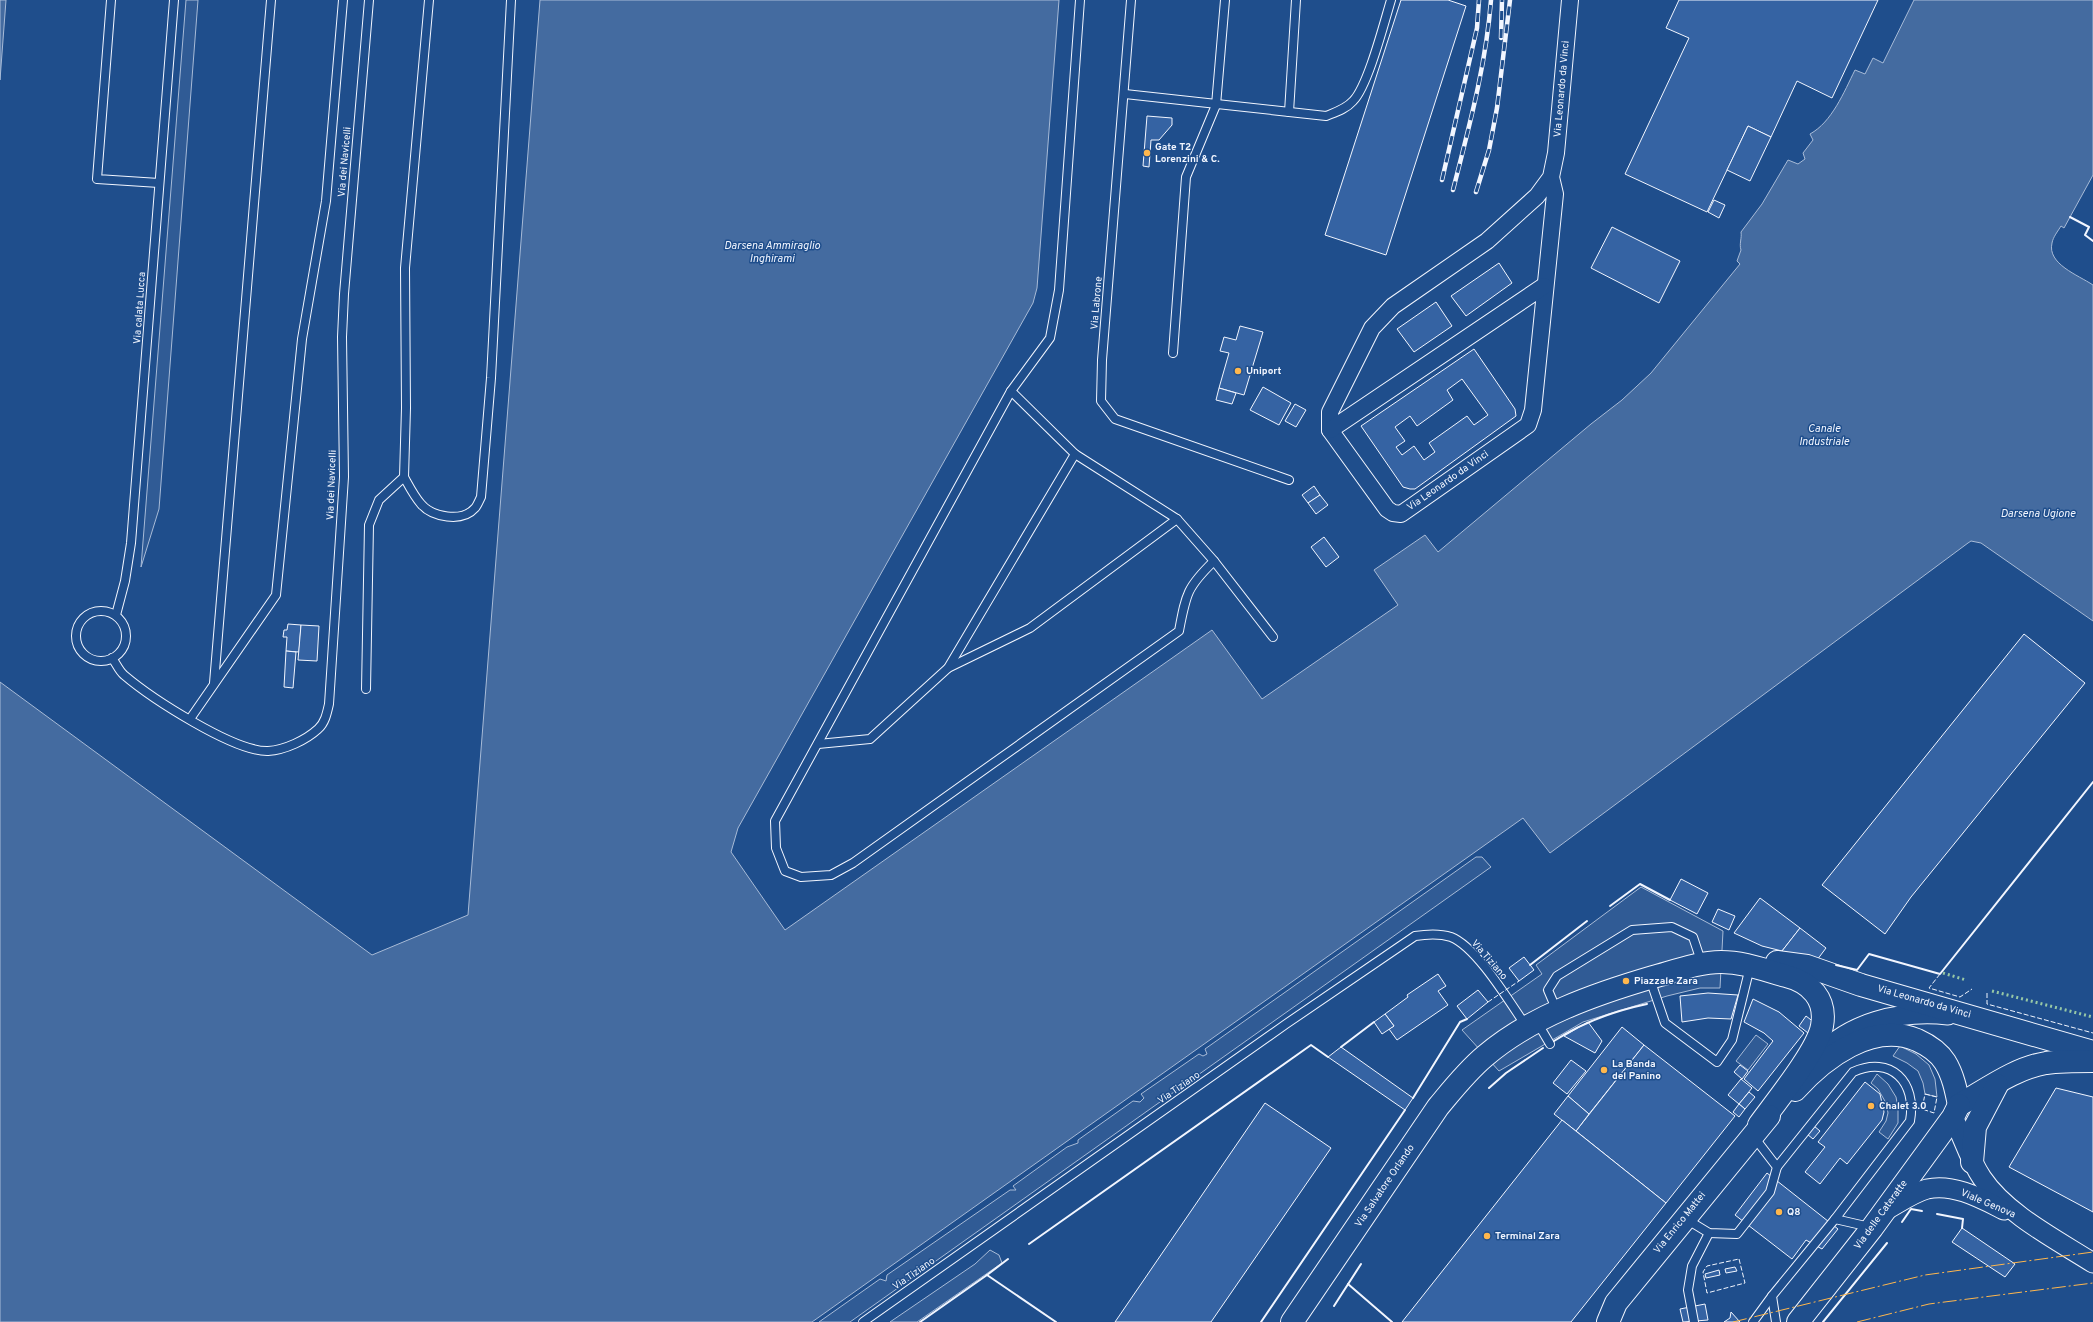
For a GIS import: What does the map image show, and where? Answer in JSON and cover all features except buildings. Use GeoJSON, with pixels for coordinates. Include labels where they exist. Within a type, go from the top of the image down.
{"type":"FeatureCollection","features":[{"type":"Feature","properties":{"kind":"main road"},"geometry":{"type":"LineString","coordinates":[[1532,1024],[1606,992],[1650,978],[1702,965],[1721,962],[1752,965]]}},
{"type":"Feature","properties":{"kind":"main road","name":"Via Leonardo da Vinci"},"geometry":{"type":"LineString","coordinates":[[1752,965],[1777,962],[1807,966],[1861,985],[2093,1052]]}},
{"type":"Feature","properties":{"kind":"main road","name":"Via Enrico Mattei"},"geometry":{"type":"LineString","coordinates":[[1752,965],[1796,978],[1811,987],[1819,1001],[1823,1018],[1821,1031],[1814,1046],[1756,1130]]}},
{"type":"Feature","properties":{"kind":"main road","name":"Via Salvatore Orlando"},"geometry":{"type":"LineString","coordinates":[[1292,1322],[1438,1107],[1463,1077],[1485,1056],[1532,1024]]}},
{"type":"Feature","properties":{"kind":"main road","name":"Via Enrico Mattei"},"geometry":{"type":"LineString","coordinates":[[1612,1313],[1684,1218],[1756,1130],[1801,1083],[1824,1063],[1857,1043],[1885,1034],[1902,1035],[1928,1045],[1939,1054],[1950,1072],[1956,1111]]}},
{"type":"Feature","properties":{"kind":"main road"},"geometry":{"type":"LineString","coordinates":[[1956,1111],[1997,1084],[2030,1068],[2045,1063],[2093,1061]]}},
{"type":"Feature","properties":{"kind":"main road"},"geometry":{"type":"LineString","coordinates":[[1972,1162],[1975,1127],[1997,1084]]}},
{"type":"Feature","properties":{"kind":"main road","name":"Via delle Cateratte"},"geometry":{"type":"LineString","coordinates":[[1798,1322],[1877,1220],[1956,1111]]}},
{"type":"Feature","properties":{"kind":"street","name":"Via Leonardo da Vinci"},"geometry":{"type":"LineString","coordinates":[[1551,177],[1555,194],[1544,286],[1533,410],[1528,425],[1401,514],[1393,513],[1387,509],[1330,430],[1330,412],[1372,328],[1393,306],[1487,241],[1537,196],[1551,177],[1556,153],[1570,0]]}},
{"type":"Feature","properties":{"kind":"street"},"geometry":{"type":"LineString","coordinates":[[1330,430],[1544,286]]}},
{"type":"Feature","properties":{"kind":"street","name":"Via Enrico Mattei"},"geometry":{"type":"LineString","coordinates":[[1801,1083],[1812,1066],[1828,1047],[1845,1035],[1873,1022],[1894,1017],[1930,1014],[1979,1018]]}},
{"type":"Feature","properties":{"kind":"street","name":"Viale Genova"},"geometry":{"type":"LineString","coordinates":[[1956,1111],[1972,1162],[1994,1194],[2028,1221],[2093,1263]]}},
{"type":"Feature","properties":{"kind":"street","name":"Viale Genova"},"geometry":{"type":"LineString","coordinates":[[1877,1220],[1917,1193],[1928,1189],[1939,1188],[1964,1192],[2028,1221]]}},
{"type":"Feature","properties":{"kind":"street","name":"Via Enrico Mattei"},"geometry":{"type":"LineString","coordinates":[[1600,1322],[1612,1313]]}},
{"type":"Feature","properties":{"kind":"lane"},"geometry":{"type":"LineString","coordinates":[[111,0],[97,179],[159,183]]}},
{"type":"Feature","properties":{"kind":"lane","name":"Via calata Lucca"},"geometry":{"type":"LineString","coordinates":[[116,615],[125,581],[131,543],[174,0]]}},
{"type":"Feature","properties":{"kind":"lane"},"geometry":{"type":"LineString","coordinates":[[214,684],[271,0]]}},
{"type":"Feature","properties":{"kind":"lane"},"geometry":{"type":"LineString","coordinates":[[190,719],[276,595],[302,339],[326,201],[343,0]]}},
{"type":"Feature","properties":{"kind":"lane","name":"Via dei Navicelli"},"geometry":{"type":"LineString","coordinates":[[112,658],[123,674],[147,693],[229,740],[250,748],[268,751],[293,744],[318,729],[326,717],[329,704],[344,477],[342,337],[344,294],[369,0]]}},
{"type":"Feature","properties":{"kind":"lane"},"geometry":{"type":"LineString","coordinates":[[429,0],[405,268],[404,477],[421,504],[433,513],[449,516],[464,515],[475,509],[481,497],[491,378],[511,0]]}},
{"type":"Feature","properties":{"kind":"lane"},"geometry":{"type":"LineString","coordinates":[[1080,0],[1059,290],[1050,338],[1011,391],[775,821],[776,848],[786,871],[801,877],[831,875],[853,862],[1179,631],[1185,596],[1197,577],[1214,561]]}},
{"type":"Feature","properties":{"kind":"lane","name":"Via Labrone"},"geometry":{"type":"LineString","coordinates":[[1131,0],[1125,94],[1102,360],[1101,401],[1115,418],[1289,480]]}},
{"type":"Feature","properties":{"kind":"lane"},"geometry":{"type":"LineString","coordinates":[[1173,353],[1186,177],[1216,105],[1225,0]]}},
{"type":"Feature","properties":{"kind":"lane"},"geometry":{"type":"LineString","coordinates":[[1289,112],[1296,0]]}},
{"type":"Feature","properties":{"kind":"lane"},"geometry":{"type":"LineString","coordinates":[[1125,94],[1326,116],[1342,110],[1354,101],[1364,85],[1391,0]]}},
{"type":"Feature","properties":{"kind":"lane"},"geometry":{"type":"LineString","coordinates":[[1011,391],[1075,454],[1177,519],[1214,561],[1274,637]]}},
{"type":"Feature","properties":{"kind":"lane"},"geometry":{"type":"LineString","coordinates":[[948,668],[1075,454]]}},
{"type":"Feature","properties":{"kind":"lane"},"geometry":{"type":"LineString","coordinates":[[366,689],[369,525],[379,500],[404,477]]}},
{"type":"Feature","properties":{"kind":"lane"},"geometry":{"type":"LineString","coordinates":[[818,744],[870,739],[948,668],[1030,628],[1177,519]]}},
{"type":"Feature","properties":{"kind":"lane"},"geometry":{"type":"LineString","coordinates":[[100,611],[116,615],[125,627],[126,638],[121,650],[112,658],[101,660],[88,657],[81,651],[77,641],[76,632],[81,621],[89,614],[100,611]]}},
{"type":"Feature","properties":{"kind":"lane"},"geometry":{"type":"LineString","coordinates":[[1558,1012],[1548,990],[1557,976],[1632,930],[1672,927],[1693,937],[1702,965]]}},
{"type":"Feature","properties":{"kind":"lane","name":"Via Tiziano"},"geometry":{"type":"LineString","coordinates":[[863,1322],[1286,1024],[1415,936],[1430,934],[1452,938],[1463,945],[1492,976],[1503,992],[1532,1024]]}},
{"type":"Feature","properties":{"kind":"lane"},"geometry":{"type":"LineString","coordinates":[[1650,978],[1665,1023],[1717,1062],[1732,1040],[1752,965]]}},
{"type":"Feature","properties":{"kind":"lane"},"geometry":{"type":"LineString","coordinates":[[1532,1024],[1550,1044]]}},
{"type":"Feature","properties":{"kind":"lane"},"geometry":{"type":"LineString","coordinates":[[1684,1218],[1709,1233],[1737,1234],[1770,1192],[1777,1167],[1853,1072],[1863,1067],[1880,1066],[1898,1073],[1910,1097],[1913,1107],[1910,1121],[1835,1219],[1772,1296],[1754,1322]]}},
{"type":"Feature","properties":{"kind":"lane"},"geometry":{"type":"LineString","coordinates":[[1756,1130],[1777,1167]]}},
{"type":"Feature","properties":{"kind":"lane"},"geometry":{"type":"LineString","coordinates":[[1835,1219],[1877,1220]]}},
{"type":"Feature","properties":{"kind":"lane"},"geometry":{"type":"LineString","coordinates":[[1694,1322],[1688,1290],[1692,1266],[1709,1233]]}},
{"type":"Feature","properties":{"kind":"lane"},"geometry":{"type":"LineString","coordinates":[[1772,1296],[1776,1322]]}},
{"type":"Feature","properties":{"kind":"shaded area"},"geometry":{"type":"Polygon","coordinates":[[[186,0],[198,0],[159,509],[141,567],[186,0]]]}},
{"type":"Feature","properties":{"kind":"shaded area"},"geometry":{"type":"Polygon","coordinates":[[[1476,857],[1482,857],[1491,867],[850,1322],[819,1322],[880,1279],[886,1281],[887,1275],[1010,1190],[1016,1190],[1013,1186],[1067,1147],[1078,1143],[1078,1140],[1133,1101],[1140,1102],[1144,1098],[1141,1094],[1199,1054],[1203,1056],[1207,1054],[1205,1049],[1476,857]]]}},
{"type":"Feature","properties":{"kind":"shaded area","name":"Piazzale Zara"},"geometry":{"type":"Polygon","coordinates":[[[1641,887],[1723,931],[1720,988],[1700,988],[1667,996],[1583,1022],[1499,1071],[1462,1030],[1542,974],[1536,965],[1641,887]]]}},
{"type":"Feature","properties":{"kind":"shaded area"},"geometry":{"type":"Polygon","coordinates":[[[1756,1035],[1768,1044],[1748,1070],[1736,1061],[1756,1035]]]}},
{"type":"Feature","properties":{"kind":"shaded area"},"geometry":{"type":"Polygon","coordinates":[[[1900,1046],[1916,1054],[1929,1065],[1935,1079],[1937,1097],[1925,1094],[1923,1083],[1918,1071],[1907,1063],[1893,1056],[1900,1046]]]}},
{"type":"Feature","properties":{"kind":"shaded area"},"geometry":{"type":"Polygon","coordinates":[[[1877,1074],[1888,1084],[1896,1097],[1898,1108],[1898,1123],[1888,1139],[1879,1132],[1886,1121],[1888,1113],[1886,1103],[1878,1089],[1871,1083],[1877,1074]]]}},
{"type":"Feature","properties":{"kind":"shaded area"},"geometry":{"type":"Polygon","coordinates":[[[990,1250],[999,1255],[1002,1263],[917,1322],[890,1322],[975,1264],[990,1250]]]}},
{"type":"Feature","properties":{"kind":"water"},"geometry":{"type":"Polygon","coordinates":[[[0,0],[6,0],[0,80],[0,0]]]}},
{"type":"Feature","properties":{"kind":"water"},"geometry":{"type":"Polygon","coordinates":[[[540,0],[1059,0],[1037,288],[1033,303],[738,828],[731,852],[785,930],[1212,630],[1262,699],[1398,605],[1374,570],[1425,535],[1438,552],[1591,424],[1622,400],[1651,373],[1740,264],[1737,261],[1741,250],[1741,232],[1762,204],[1788,160],[1798,164],[1805,159],[1803,153],[1813,140],[1810,134],[1825,122],[1837,106],[1855,70],[1865,74],[1873,58],[1883,63],[1914,0],[2093,0],[2093,175],[2064,228],[2061,226],[2054,236],[2052,250],[2054,257],[2059,263],[2072,273],[2093,285],[2093,621],[1981,543],[1971,541],[1550,853],[1523,818],[812,1322],[0,1322],[0,682],[372,955],[468,915],[540,0]]]}},
{"type":"Feature","properties":{"kind":"railway"},"geometry":{"type":"LineString","coordinates":[[1442,180],[1477,28],[1479,0]]}},
{"type":"Feature","properties":{"kind":"railway"},"geometry":{"type":"LineString","coordinates":[[1453,190],[1481,72],[1489,24],[1491,0]]}},
{"type":"Feature","properties":{"kind":"railway"},"geometry":{"type":"LineString","coordinates":[[1501,38],[1502,0]]}},
{"type":"Feature","properties":{"kind":"railway"},"geometry":{"type":"LineString","coordinates":[[1476,192],[1489,150],[1497,108],[1510,0]]}},
{"type":"Feature","properties":{"kind":"hedge"},"geometry":{"type":"LineString","coordinates":[[1943,973],[1966,980]]}},
{"type":"Feature","properties":{"kind":"hedge"},"geometry":{"type":"LineString","coordinates":[[1992,991],[2093,1017]]}},
{"type":"Feature","properties":{"kind":"fence"},"geometry":{"type":"LineString","coordinates":[[1940,974],[1929,988],[1960,997],[1972,989]]}},
{"type":"Feature","properties":{"kind":"fence"},"geometry":{"type":"LineString","coordinates":[[1488,1002],[1519,981]]}},
{"type":"Feature","properties":{"kind":"fence"},"geometry":{"type":"LineString","coordinates":[[1987,993],[1987,1004],[2093,1033]]}},
{"type":"Feature","properties":{"kind":"fence"},"geometry":{"type":"LineString","coordinates":[[1925,1094],[1937,1097],[1934,1113],[1922,1109],[1925,1094]]}},
{"type":"Feature","properties":{"kind":"fence"},"geometry":{"type":"LineString","coordinates":[[1739,1259],[1745,1283],[1707,1293],[1703,1272],[1707,1266],[1739,1259]]}},
{"type":"Feature","properties":{"kind":"wall"},"geometry":{"type":"LineString","coordinates":[[2070,217],[2089,227],[2085,235],[2093,241]]}},
{"type":"Feature","properties":{"kind":"wall"},"geometry":{"type":"LineString","coordinates":[[1836,965],[1857,970],[1869,954],[1940,974],[2093,782]]}},
{"type":"Feature","properties":{"kind":"wall"},"geometry":{"type":"LineString","coordinates":[[1610,906],[1640,884],[1670,900]]}},
{"type":"Feature","properties":{"kind":"wall"},"geometry":{"type":"LineString","coordinates":[[1530,965],[1587,921]]}},
{"type":"Feature","properties":{"kind":"wall"},"geometry":{"type":"LineString","coordinates":[[1554,1041],[1576,1028],[1599,1018],[1647,1004]]}},
{"type":"Feature","properties":{"kind":"wall"},"geometry":{"type":"LineString","coordinates":[[1413,1098],[1460,1022],[1467,1019]]}},
{"type":"Feature","properties":{"kind":"wall"},"geometry":{"type":"LineString","coordinates":[[1341,1047],[1374,1022]]}},
{"type":"Feature","properties":{"kind":"wall"},"geometry":{"type":"LineString","coordinates":[[1029,1244],[1311,1045],[1328,1057]]}},
{"type":"Feature","properties":{"kind":"wall"},"geometry":{"type":"LineString","coordinates":[[1489,1088],[1506,1073],[1543,1048]]}},
{"type":"Feature","properties":{"kind":"wall"},"geometry":{"type":"LineString","coordinates":[[1261,1322],[1405,1110]]}},
{"type":"Feature","properties":{"kind":"wall"},"geometry":{"type":"LineString","coordinates":[[1902,1222],[1911,1209],[1922,1211]]}},
{"type":"Feature","properties":{"kind":"wall"},"geometry":{"type":"LineString","coordinates":[[1937,1214],[1963,1219],[1962,1228]]}},
{"type":"Feature","properties":{"kind":"wall"},"geometry":{"type":"LineString","coordinates":[[1823,1322],[1887,1243]]}},
{"type":"Feature","properties":{"kind":"wall"},"geometry":{"type":"LineString","coordinates":[[1008,1259],[987,1275],[1056,1322]]}},
{"type":"Feature","properties":{"kind":"wall"},"geometry":{"type":"LineString","coordinates":[[1334,1306],[1361,1264]]}},
{"type":"Feature","properties":{"kind":"wall"},"geometry":{"type":"LineString","coordinates":[[920,1322],[987,1275]]}},
{"type":"Feature","properties":{"kind":"wall"},"geometry":{"type":"LineString","coordinates":[[1348,1284],[1392,1322]]}},
{"type":"Feature","properties":{"kind":"power"},"geometry":{"type":"LineString","coordinates":[[1733,1322],[1925,1275],[2093,1252]]}},
{"type":"Feature","properties":{"kind":"power"},"geometry":{"type":"LineString","coordinates":[[1857,1322],[1929,1304],[2093,1283]]}},
{"type":"Feature","properties":{"kind":"place","name":"Gate T2 Lorenzini & C."},"geometry":{"type":"Point","coordinates":[1147,153]}},
{"type":"Feature","properties":{"kind":"place","name":"Uniport"},"geometry":{"type":"Point","coordinates":[1238,371]}},
{"type":"Feature","properties":{"kind":"place","name":"Piazzale Zara"},"geometry":{"type":"Point","coordinates":[1626,981]}},
{"type":"Feature","properties":{"kind":"place","name":"La Banda del Panino"},"geometry":{"type":"Point","coordinates":[1604,1070]}},
{"type":"Feature","properties":{"kind":"place","name":"Chalet 3.0"},"geometry":{"type":"Point","coordinates":[1871,1106]}},
{"type":"Feature","properties":{"kind":"place","name":"Q8"},"geometry":{"type":"Point","coordinates":[1779,1212]}},
{"type":"Feature","properties":{"kind":"place","name":"Terminal Zara"},"geometry":{"type":"Point","coordinates":[1487,1236]}},
{"type":"Feature","properties":{"kind":"water label","name":"Darsena Ammiraglio Inghirami"},"geometry":{"type":"Point","coordinates":[772,252]}},
{"type":"Feature","properties":{"kind":"water label","name":"Canale Industriale"},"geometry":{"type":"Point","coordinates":[1824,435]}},
{"type":"Feature","properties":{"kind":"water label","name":"Darsena Ugione"},"geometry":{"type":"Point","coordinates":[2038,514]}}]}
